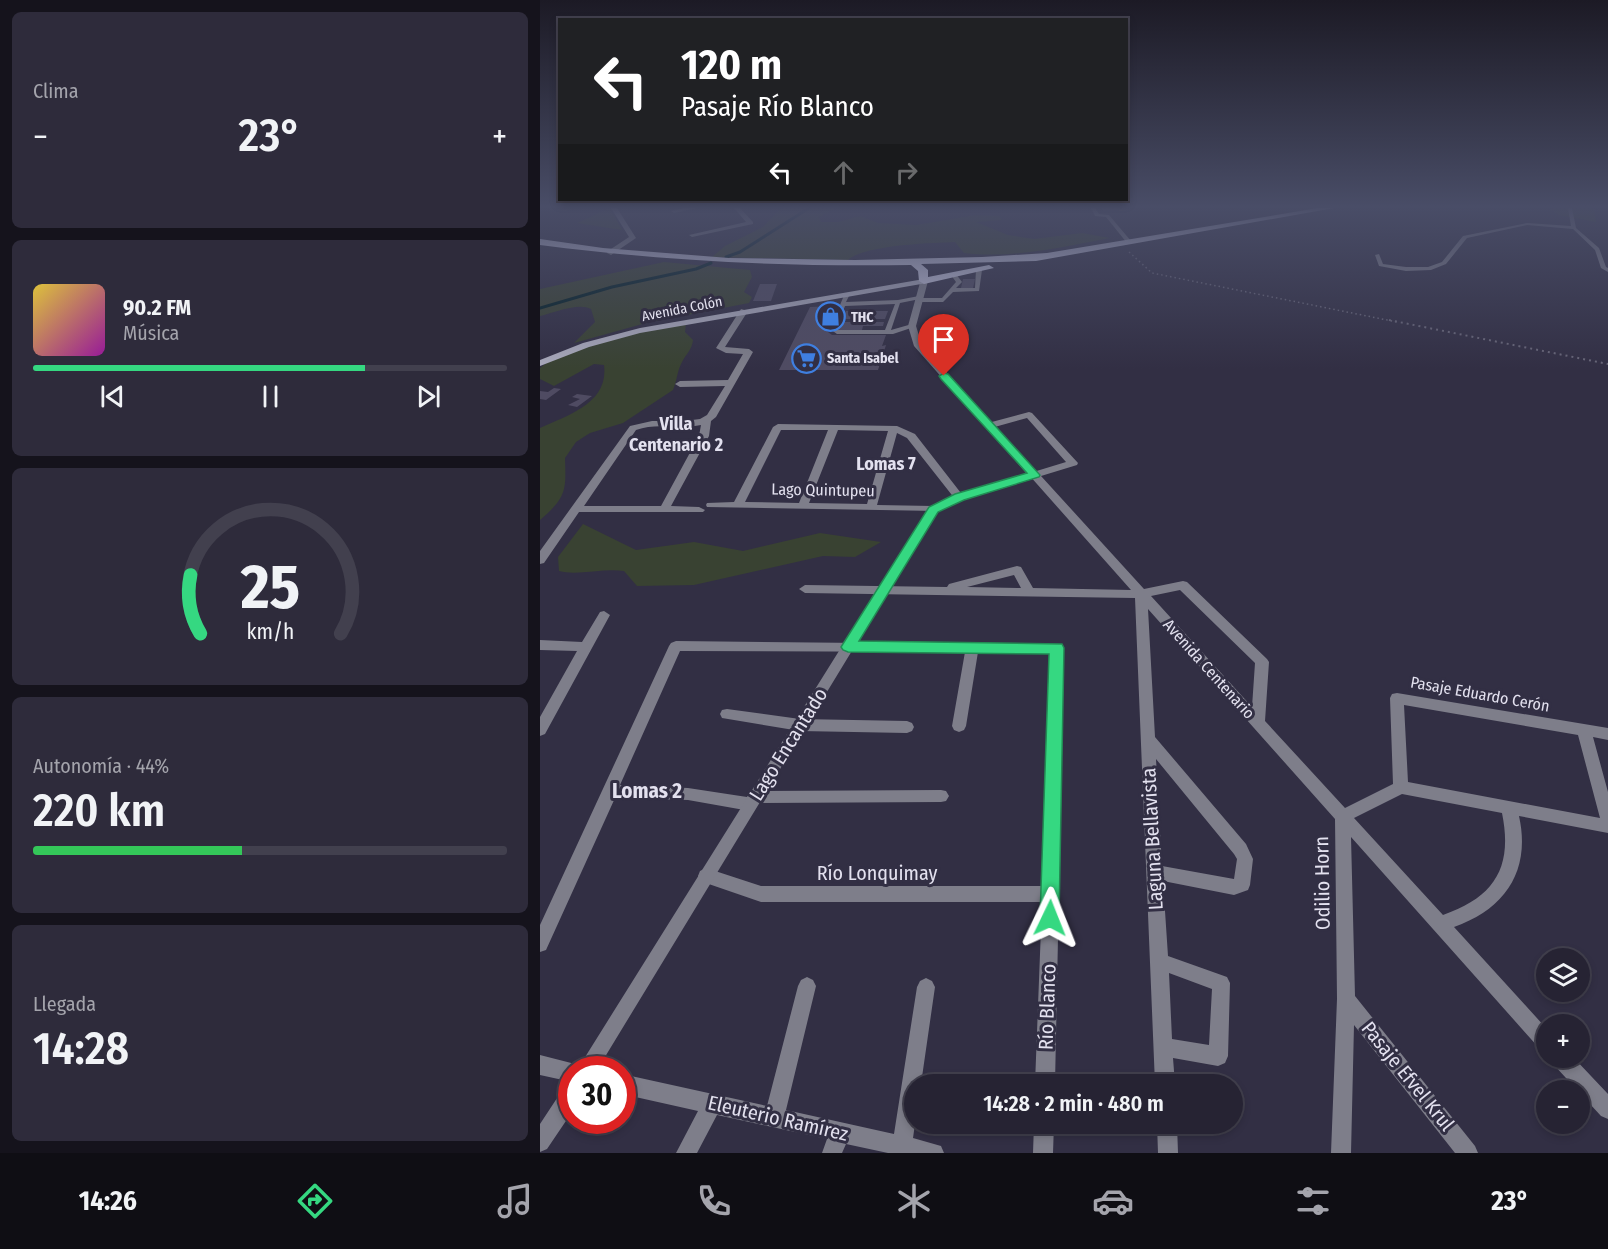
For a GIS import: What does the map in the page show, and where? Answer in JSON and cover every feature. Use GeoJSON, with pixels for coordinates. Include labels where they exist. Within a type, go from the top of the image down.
{"type":"FeatureCollection","features":[{"type":"Feature","properties":{"kind":"main road"},"geometry":{"type":"LineString","coordinates":[[744,262],[915,264],[951,262]]}},
{"type":"Feature","properties":{"kind":"main road","name":"Avenida Colón"},"geometry":{"type":"LineString","coordinates":[[540,363],[572,350],[622,335],[1018,262]]}},
{"type":"Feature","properties":{"kind":"main road"},"geometry":{"type":"LineString","coordinates":[[915,264],[923,270],[924,280]]}},
{"type":"Feature","properties":{"kind":"street"},"geometry":{"type":"LineString","coordinates":[[912,326],[924,280]]}},
{"type":"Feature","properties":{"kind":"street"},"geometry":{"type":"LineString","coordinates":[[664,510],[704,436],[706,422],[749,352],[720,348],[744,311]]}},
{"type":"Feature","properties":{"kind":"street","name":"Avenida Centenario"},"geometry":{"type":"LineString","coordinates":[[912,326],[915,339],[923,353],[1536,1030]]}},
{"type":"Feature","properties":{"kind":"street"},"geometry":{"type":"LineString","coordinates":[[680,384],[730,383]]}},
{"type":"Feature","properties":{"kind":"street"},"geometry":{"type":"LineString","coordinates":[[933,509],[960,497],[1073,463],[1029,415],[990,425]]}},
{"type":"Feature","properties":{"kind":"street"},"geometry":{"type":"LineString","coordinates":[[540,560],[633,428],[645,424],[706,422]]}},
{"type":"Feature","properties":{"kind":"street"},"geometry":{"type":"LineString","coordinates":[[738,505],[778,427],[894,428],[911,436],[960,497]]}},
{"type":"Feature","properties":{"kind":"street"},"geometry":{"type":"LineString","coordinates":[[803,506],[834,427]]}},
{"type":"Feature","properties":{"kind":"street"},"geometry":{"type":"LineString","coordinates":[[871,508],[894,428]]}},
{"type":"Feature","properties":{"kind":"street","name":"Lago Quintupeu"},"geometry":{"type":"LineString","coordinates":[[711,504],[933,509]]}},
{"type":"Feature","properties":{"kind":"street"},"geometry":{"type":"LineString","coordinates":[[576,509],[699,510]]}},
{"type":"Feature","properties":{"kind":"street","name":"Lago Encantado"},"geometry":{"type":"LineString","coordinates":[[595,1056],[933,509]]}},
{"type":"Feature","properties":{"kind":"street"},"geometry":{"type":"LineString","coordinates":[[936,591],[1017,570],[1029,592]]}},
{"type":"Feature","properties":{"kind":"street"},"geometry":{"type":"LineString","coordinates":[[805,589],[1141,594],[1183,585],[1262,662],[1258,722]]}},
{"type":"Feature","properties":{"kind":"street","name":"Laguna Bellavista"},"geometry":{"type":"LineString","coordinates":[[1141,594],[1164,1074]]}},
{"type":"Feature","properties":{"kind":"street"},"geometry":{"type":"LineString","coordinates":[[540,730],[604,615]]}},
{"type":"Feature","properties":{"kind":"street"},"geometry":{"type":"LineString","coordinates":[[540,645],[586,647]]}},
{"type":"Feature","properties":{"kind":"street"},"geometry":{"type":"LineString","coordinates":[[540,944],[676,646],[972,648],[960,726]]}},
{"type":"Feature","properties":{"kind":"street","name":"Río Blanco"},"geometry":{"type":"LineString","coordinates":[[972,648],[1057,648],[1045,1074]]}},
{"type":"Feature","properties":{"kind":"street","name":"Pasaje Eduardo Cerón"},"geometry":{"type":"LineString","coordinates":[[1401,787],[1397,698],[1584,730],[1607,737]]}},
{"type":"Feature","properties":{"kind":"street"},"geometry":{"type":"LineString","coordinates":[[727,714],[800,725],[907,727]]}},
{"type":"Feature","properties":{"kind":"street"},"geometry":{"type":"LineString","coordinates":[[1584,730],[1608,820]]}},
{"type":"Feature","properties":{"kind":"street"},"geometry":{"type":"LineString","coordinates":[[1147,737],[1240,849],[1245,859],[1242,885],[1234,887],[1154,872]]}},
{"type":"Feature","properties":{"kind":"street"},"geometry":{"type":"LineString","coordinates":[[1401,787],[1608,826]]}},
{"type":"Feature","properties":{"kind":"street","name":"Odilio Horn"},"geometry":{"type":"LineString","coordinates":[[1341,1153],[1346,999],[1343,816],[1401,787]]}},
{"type":"Feature","properties":{"kind":"street"},"geometry":{"type":"LineString","coordinates":[[610,791],[688,794],[753,800],[940,796]]}},
{"type":"Feature","properties":{"kind":"street"},"geometry":{"type":"LineString","coordinates":[[1440,924],[1458,918],[1488,902],[1507,877],[1515,850],[1515,836],[1509,807]]}},
{"type":"Feature","properties":{"kind":"street","name":"Río Lonquimay"},"geometry":{"type":"LineString","coordinates":[[706,876],[761,894],[1050,894]]}},
{"type":"Feature","properties":{"kind":"street"},"geometry":{"type":"LineString","coordinates":[[1158,961],[1221,983],[1218,1056],[1163,1047]]}},
{"type":"Feature","properties":{"kind":"street"},"geometry":{"type":"LineString","coordinates":[[774,1118],[807,986]]}},
{"type":"Feature","properties":{"kind":"street"},"geometry":{"type":"LineString","coordinates":[[902,1146],[926,987]]}},
{"type":"Feature","properties":{"kind":"street","name":"Pasaje Efvel Krul"},"geometry":{"type":"LineString","coordinates":[[1346,999],[1468,1153]]}},
{"type":"Feature","properties":{"kind":"street"},"geometry":{"type":"LineString","coordinates":[[540,1065],[558,1069]]}},
{"type":"Feature","properties":{"kind":"street"},"geometry":{"type":"LineString","coordinates":[[1570,1068],[1608,1109]]}},
{"type":"Feature","properties":{"kind":"street","name":"Eleuterio Ramírez"},"geometry":{"type":"LineString","coordinates":[[636,1086],[934,1153]]}},
{"type":"Feature","properties":{"kind":"street"},"geometry":{"type":"LineString","coordinates":[[686,1153],[712,1104]]}},
{"type":"Feature","properties":{"kind":"street"},"geometry":{"type":"LineString","coordinates":[[540,1142],[558,1114]]}},
{"type":"Feature","properties":{"kind":"street"},"geometry":{"type":"LineString","coordinates":[[832,1153],[840,1132]]}},
{"type":"Feature","properties":{"kind":"street"},"geometry":{"type":"LineString","coordinates":[[1043,1153],[1044,1134]]}},
{"type":"Feature","properties":{"kind":"street"},"geometry":{"type":"LineString","coordinates":[[1167,1134],[1168,1153]]}},
{"type":"Feature","properties":{"kind":"lane"},"geometry":{"type":"LineString","coordinates":[[1379,262],[1381,266],[1406,269],[1429,269],[1445,262]]}},
{"type":"Feature","properties":{"kind":"lane"},"geometry":{"type":"LineString","coordinates":[[952,290],[977,290],[979,270]]}},
{"type":"Feature","properties":{"kind":"lane"},"geometry":{"type":"LineString","coordinates":[[843,304],[919,299],[944,300],[959,282],[954,274]]}},
{"type":"Feature","properties":{"kind":"lane"},"geometry":{"type":"LineString","coordinates":[[847,294],[833,329],[837,332],[887,332],[912,326]]}},
{"type":"Feature","properties":{"kind":"lane"},"geometry":{"type":"LineString","coordinates":[[887,332],[898,302]]}},
{"type":"Feature","properties":{"kind":"path"},"geometry":{"type":"LineString","coordinates":[[1142,262],[1152,273],[1608,364]]}},
{"type":"Feature","properties":{"kind":"green space"},"geometry":{"type":"Polygon","coordinates":[[[664,262],[750,270],[752,277],[744,292],[752,297],[749,303],[646,323],[574,343],[595,322],[591,309],[573,307],[540,316],[540,289],[664,262]]]}},
{"type":"Feature","properties":{"kind":"green space"},"geometry":{"type":"Polygon","coordinates":[[[686,324],[685,332],[693,340],[680,365],[673,390],[623,423],[590,433],[576,442],[565,458],[565,486],[560,499],[540,520],[540,428],[574,412],[593,398],[604,378],[604,365],[594,364],[554,386],[540,379],[540,368],[559,353],[650,329],[686,324]]]}},
{"type":"Feature","properties":{"kind":"green space"},"geometry":{"type":"Polygon","coordinates":[[[583,524],[636,550],[694,542],[743,551],[820,533],[881,542],[855,557],[823,556],[694,585],[637,586],[624,571],[574,573],[559,571],[558,557],[583,524]]]}},
{"type":"Feature","properties":{"kind":"building"},"geometry":{"type":"Polygon","coordinates":[[[963,279],[975,279],[973,288],[961,288],[963,279]]]}},
{"type":"Feature","properties":{"kind":"building"},"geometry":{"type":"Polygon","coordinates":[[[760,284],[777,284],[771,301],[753,301],[760,284]]]}},
{"type":"Feature","properties":{"kind":"building"},"geometry":{"type":"Polygon","coordinates":[[[833,306],[824,329],[832,335],[886,335],[882,346],[886,345],[878,370],[779,370],[810,307],[833,306]]]}},
{"type":"Feature","properties":{"kind":"building"},"geometry":{"type":"Polygon","coordinates":[[[846,311],[888,311],[885,319],[842,319],[846,311]]]}},
{"type":"Feature","properties":{"kind":"building"},"geometry":{"type":"Polygon","coordinates":[[[841,322],[884,322],[883,326],[863,326],[862,330],[838,330],[841,322]]]}},
{"type":"Feature","properties":{"kind":"building"},"geometry":{"type":"Polygon","coordinates":[[[554,388],[561,389],[546,400],[540,399],[540,391],[548,392],[554,388]]]}},
{"type":"Feature","properties":{"kind":"building"},"geometry":{"type":"Polygon","coordinates":[[[577,394],[592,396],[577,407],[568,405],[580,399],[572,397],[577,394]]]}},
{"type":"Feature","properties":{"kind":"waterway"},"geometry":{"type":"LineString","coordinates":[[540,308],[612,287],[696,269],[711,263]]}},
{"type":"Feature","properties":{"kind":"place","name":"THC"},"geometry":{"type":"Point","coordinates":[830,317]}},
{"type":"Feature","properties":{"kind":"place","name":"Santa Isabel"},"geometry":{"type":"Point","coordinates":[806,358]}},
{"type":"Feature","properties":{"kind":"district","name":"Villa Centenario 2"},"geometry":{"type":"Point","coordinates":[676,434]}},
{"type":"Feature","properties":{"kind":"district","name":"Lomas 7"},"geometry":{"type":"Point","coordinates":[886,464]}},
{"type":"Feature","properties":{"kind":"district","name":"Lomas 2"},"geometry":{"type":"Point","coordinates":[647,791]}},
{"type":"Feature","properties":{"kind":"route"},"geometry":{"type":"LineString","coordinates":[[944,376],[1034,475],[960,497],[933,509],[848,647],[1057,648],[1050,918]]}}]}
